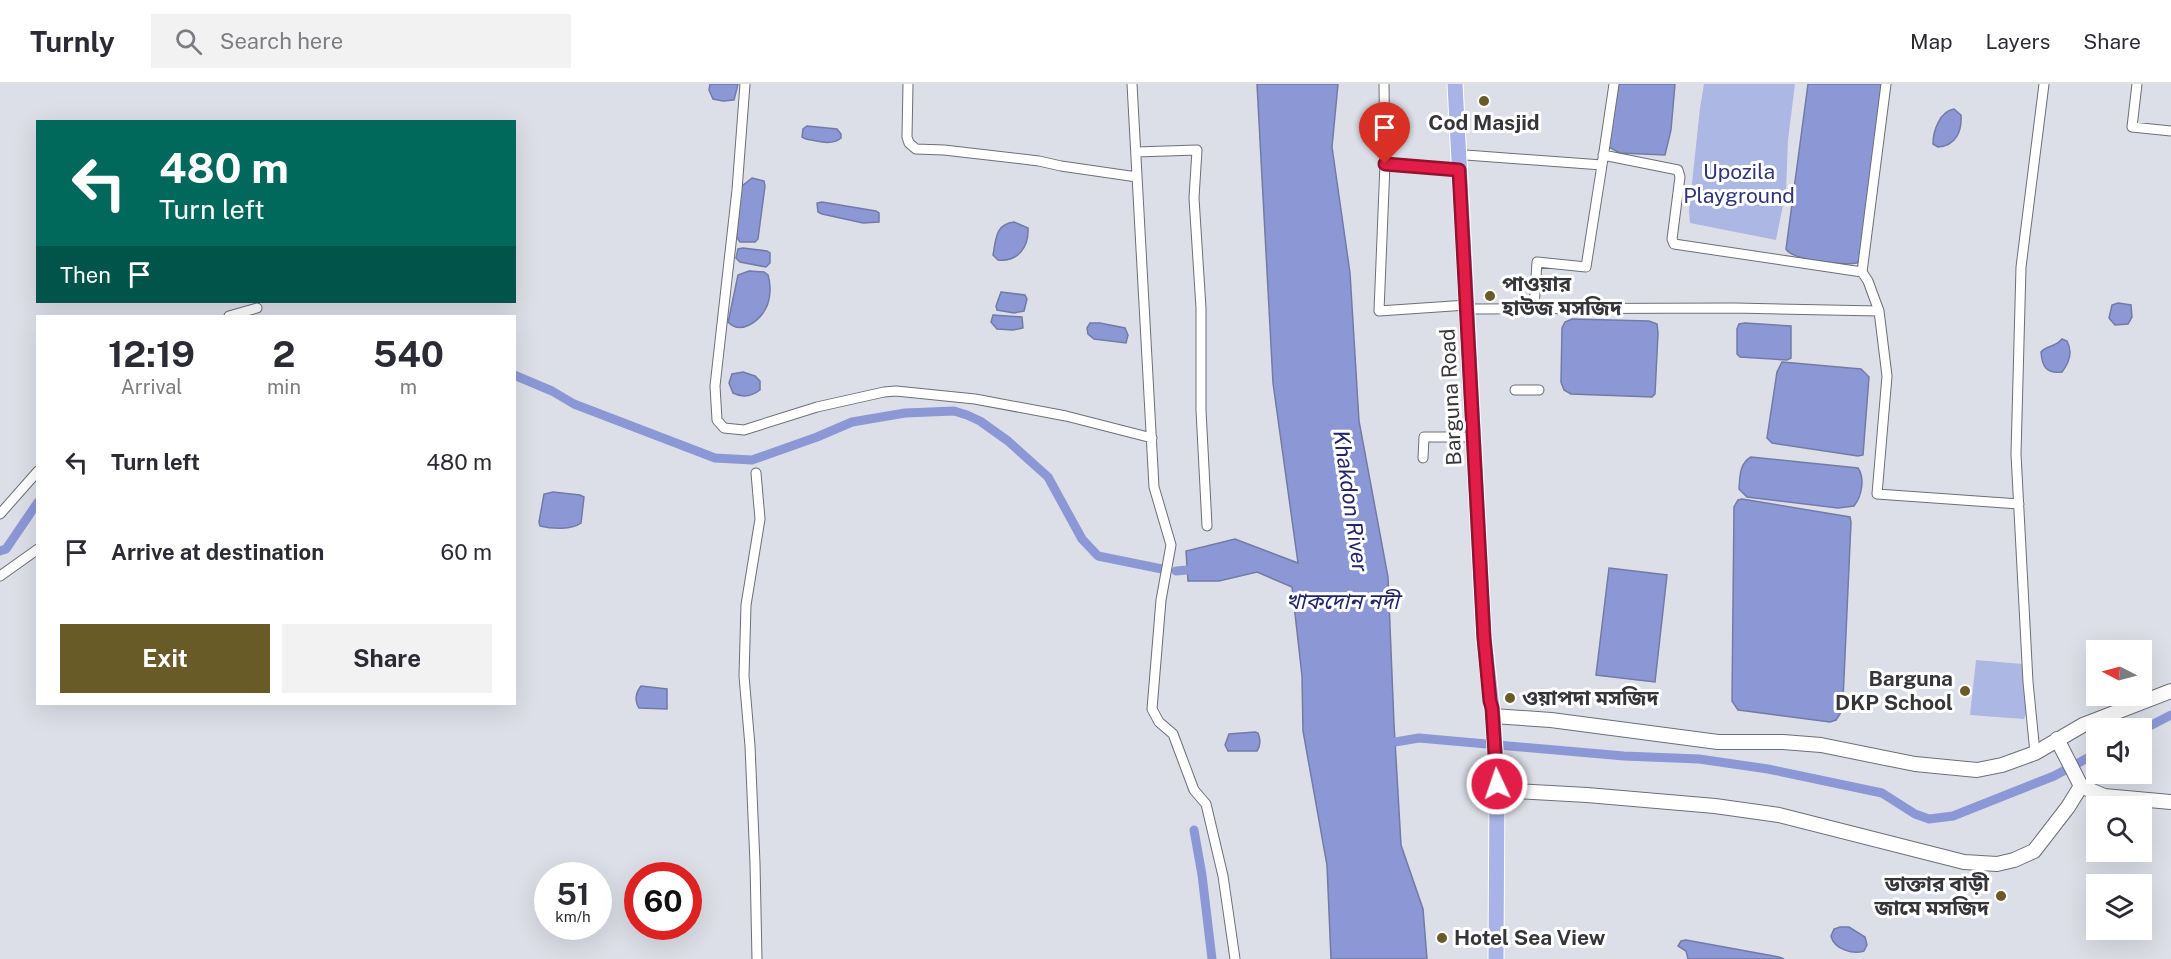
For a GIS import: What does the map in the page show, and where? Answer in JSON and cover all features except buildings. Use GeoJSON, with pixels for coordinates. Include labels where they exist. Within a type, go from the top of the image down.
{"type":"FeatureCollection","features":[{"type":"Feature","properties":{"kind":"main road","name":"Barguna Road"},"geometry":{"type":"LineString","coordinates":[[1455,84],[1459,170],[1471,307],[1496,675],[1493,718]]}},
{"type":"Feature","properties":{"kind":"main road","name":"Barguna Road"},"geometry":{"type":"LineString","coordinates":[[1462,84],[1474,437],[1484,638],[1493,718],[1497,787],[1496,959]]}},
{"type":"Feature","properties":{"kind":"street"},"geometry":{"type":"LineString","coordinates":[[746,84],[737,190],[715,386],[717,420],[724,428],[744,430],[817,407],[896,391],[975,399],[1066,416],[1152,438]]}},
{"type":"Feature","properties":{"kind":"street"},"geometry":{"type":"LineString","coordinates":[[908,84],[907,137],[909,143],[916,149],[1039,161],[1137,177]]}},
{"type":"Feature","properties":{"kind":"street"},"geometry":{"type":"LineString","coordinates":[[1132,84],[1154,487],[1171,545],[1161,600],[1152,709],[1159,722],[1173,734],[1194,790],[1206,804],[1223,876],[1235,959]]}},
{"type":"Feature","properties":{"kind":"street"},"geometry":{"type":"LineString","coordinates":[[1384,84],[1385,164],[1379,311],[1471,307],[1879,311]]}},
{"type":"Feature","properties":{"kind":"street"},"geometry":{"type":"LineString","coordinates":[[1534,308],[1537,262],[1586,267],[1614,84]]}},
{"type":"Feature","properties":{"kind":"street"},"geometry":{"type":"LineString","coordinates":[[1886,84],[1862,272],[1868,281],[1879,311],[1887,376],[1877,494],[2019,504]]}},
{"type":"Feature","properties":{"kind":"street"},"geometry":{"type":"LineString","coordinates":[[2035,753],[2028,682],[2016,454],[2021,267],[2043,84]]}},
{"type":"Feature","properties":{"kind":"street"},"geometry":{"type":"LineString","coordinates":[[2137,84],[2132,128],[2171,131]]}},
{"type":"Feature","properties":{"kind":"street"},"geometry":{"type":"LineString","coordinates":[[1136,152],[1197,150],[1194,198],[1201,308],[1201,410],[1207,526]]}},
{"type":"Feature","properties":{"kind":"street"},"geometry":{"type":"LineString","coordinates":[[1466,155],[1603,160],[1678,170],[1680,177],[1671,241],[1676,244],[1862,272]]}},
{"type":"Feature","properties":{"kind":"street"},"geometry":{"type":"LineString","coordinates":[[1385,164],[1459,170]]}},
{"type":"Feature","properties":{"kind":"street"},"geometry":{"type":"LineString","coordinates":[[232,315],[257,308]]}},
{"type":"Feature","properties":{"kind":"street"},"geometry":{"type":"LineString","coordinates":[[1515,390],[1539,390]]}},
{"type":"Feature","properties":{"kind":"street"},"geometry":{"type":"LineString","coordinates":[[1423,458],[1424,437],[1474,437]]}},
{"type":"Feature","properties":{"kind":"street"},"geometry":{"type":"LineString","coordinates":[[0,514],[36,473]]}},
{"type":"Feature","properties":{"kind":"street"},"geometry":{"type":"LineString","coordinates":[[756,473],[760,519],[746,604],[744,676],[753,816],[757,959]]}},
{"type":"Feature","properties":{"kind":"street"},"geometry":{"type":"LineString","coordinates":[[0,576],[36,550]]}},
{"type":"Feature","properties":{"kind":"street"},"geometry":{"type":"LineString","coordinates":[[1493,718],[1551,720],[1718,742],[1783,742],[1821,745],[1915,764],[1966,770],[1995,767],[2035,753],[2099,718],[2171,691]]}},
{"type":"Feature","properties":{"kind":"street"},"geometry":{"type":"LineString","coordinates":[[2057,739],[2081,786],[2104,796],[2171,802]]}},
{"type":"Feature","properties":{"kind":"street"},"geometry":{"type":"LineString","coordinates":[[1497,787],[1715,806],[1779,814],[1964,862],[1997,864],[2014,860],[2034,851],[2046,838],[2081,786]]}},
{"type":"Feature","properties":{"kind":"green space","name":"Upozila Playground"},"geometry":{"type":"Polygon","coordinates":[[[1704,84],[1795,84],[1788,140],[1786,190],[1776,240],[1690,223],[1689,211],[1704,84]]]}},
{"type":"Feature","properties":{"kind":"green space"},"geometry":{"type":"Polygon","coordinates":[[[1976,660],[2023,664],[2026,714],[2024,719],[1970,715],[1976,660]]]}},
{"type":"Feature","properties":{"kind":"water"},"geometry":{"type":"Polygon","coordinates":[[[710,84],[738,84],[734,100],[713,99],[709,90],[710,84]]]}},
{"type":"Feature","properties":{"kind":"water","name":"খাকদোন নদী"},"geometry":{"type":"Polygon","coordinates":[[[1257,84],[1338,84],[1332,147],[1350,273],[1359,421],[1388,577],[1401,845],[1423,909],[1427,959],[1331,959],[1327,865],[1303,731],[1302,676],[1292,587],[1257,572],[1219,581],[1188,581],[1186,551],[1235,539],[1298,563],[1273,383],[1257,84]]]}},
{"type":"Feature","properties":{"kind":"water"},"geometry":{"type":"Polygon","coordinates":[[[1619,84],[1675,84],[1671,130],[1665,155],[1620,153],[1609,147],[1619,84]]]}},
{"type":"Feature","properties":{"kind":"water"},"geometry":{"type":"Polygon","coordinates":[[[1808,84],[1885,84],[1861,257],[1857,263],[1831,263],[1808,259],[1798,257],[1786,249],[1808,84]]]}},
{"type":"Feature","properties":{"kind":"water"},"geometry":{"type":"Polygon","coordinates":[[[1954,109],[1961,115],[1957,137],[1949,144],[1938,147],[1933,144],[1936,128],[1945,113],[1954,109]]]}},
{"type":"Feature","properties":{"kind":"water"},"geometry":{"type":"Polygon","coordinates":[[[807,126],[837,129],[841,138],[829,142],[806,139],[802,137],[803,129],[807,126]]]}},
{"type":"Feature","properties":{"kind":"water"},"geometry":{"type":"Polygon","coordinates":[[[752,178],[764,181],[765,186],[758,239],[755,242],[740,242],[736,231],[738,207],[742,186],[752,178]]]}},
{"type":"Feature","properties":{"kind":"water"},"geometry":{"type":"Polygon","coordinates":[[[817,203],[876,211],[879,213],[879,222],[863,223],[822,214],[818,212],[817,203]]]}},
{"type":"Feature","properties":{"kind":"water"},"geometry":{"type":"Polygon","coordinates":[[[1014,222],[1028,228],[1027,241],[1017,256],[998,260],[993,255],[996,238],[1003,226],[1014,222]]]}},
{"type":"Feature","properties":{"kind":"water"},"geometry":{"type":"Polygon","coordinates":[[[738,249],[767,251],[770,253],[770,263],[766,267],[740,262],[736,258],[738,249]]]}},
{"type":"Feature","properties":{"kind":"water"},"geometry":{"type":"Polygon","coordinates":[[[749,271],[764,272],[768,275],[769,300],[763,313],[750,325],[733,326],[728,322],[738,275],[749,271]]]}},
{"type":"Feature","properties":{"kind":"water"},"geometry":{"type":"Polygon","coordinates":[[[1001,292],[1025,295],[1027,299],[1024,311],[1014,313],[997,310],[996,306],[1001,292]]]}},
{"type":"Feature","properties":{"kind":"water"},"geometry":{"type":"Polygon","coordinates":[[[2118,303],[2131,305],[2132,317],[2128,324],[2115,325],[2109,318],[2112,305],[2118,303]]]}},
{"type":"Feature","properties":{"kind":"water"},"geometry":{"type":"Polygon","coordinates":[[[993,315],[1022,317],[1023,328],[997,329],[991,322],[993,315]]]}},
{"type":"Feature","properties":{"kind":"water"},"geometry":{"type":"Polygon","coordinates":[[[1572,319],[1649,321],[1657,324],[1655,394],[1652,397],[1571,394],[1564,390],[1561,382],[1562,328],[1565,322],[1572,319]]]}},
{"type":"Feature","properties":{"kind":"water"},"geometry":{"type":"Polygon","coordinates":[[[1090,323],[1125,328],[1128,335],[1126,343],[1094,339],[1088,334],[1087,328],[1090,323]]]}},
{"type":"Feature","properties":{"kind":"water"},"geometry":{"type":"Polygon","coordinates":[[[1739,324],[1791,326],[1791,358],[1787,360],[1740,357],[1737,354],[1737,329],[1739,324]]]}},
{"type":"Feature","properties":{"kind":"water"},"geometry":{"type":"Polygon","coordinates":[[[2062,339],[2069,345],[2068,361],[2062,372],[2052,372],[2044,365],[2041,352],[2062,339]]]}},
{"type":"Feature","properties":{"kind":"water"},"geometry":{"type":"Polygon","coordinates":[[[1782,362],[1861,369],[1869,377],[1863,455],[1772,443],[1767,438],[1777,372],[1782,362]]]}},
{"type":"Feature","properties":{"kind":"water"},"geometry":{"type":"Polygon","coordinates":[[[743,372],[755,376],[760,381],[760,390],[747,396],[733,393],[729,383],[732,374],[743,372]]]}},
{"type":"Feature","properties":{"kind":"water"},"geometry":{"type":"Polygon","coordinates":[[[1751,457],[1858,468],[1862,482],[1859,497],[1854,506],[1838,508],[1747,497],[1739,489],[1742,467],[1751,457]]]}},
{"type":"Feature","properties":{"kind":"water"},"geometry":{"type":"Polygon","coordinates":[[[553,492],[584,497],[581,523],[562,528],[540,526],[544,494],[553,492]]]}},
{"type":"Feature","properties":{"kind":"water"},"geometry":{"type":"Polygon","coordinates":[[[1738,500],[1850,517],[1843,700],[1836,720],[1830,722],[1738,710],[1732,701],[1734,507],[1738,500]]]}},
{"type":"Feature","properties":{"kind":"water"},"geometry":{"type":"Polygon","coordinates":[[[1609,568],[1667,575],[1655,682],[1596,675],[1609,568]]]}},
{"type":"Feature","properties":{"kind":"water"},"geometry":{"type":"Polygon","coordinates":[[[641,686],[667,689],[667,709],[639,708],[636,697],[641,686]]]}},
{"type":"Feature","properties":{"kind":"water"},"geometry":{"type":"Polygon","coordinates":[[[1258,733],[1260,740],[1257,751],[1228,751],[1225,745],[1229,734],[1258,733]]]}},
{"type":"Feature","properties":{"kind":"water"},"geometry":{"type":"Polygon","coordinates":[[[1849,927],[1865,937],[1867,945],[1864,951],[1840,948],[1833,941],[1831,936],[1834,929],[1849,927]]]}},
{"type":"Feature","properties":{"kind":"water"},"geometry":{"type":"Polygon","coordinates":[[[1686,940],[1784,959],[1688,959],[1686,951],[1678,946],[1681,941],[1686,940]]]}},
{"type":"Feature","properties":{"kind":"waterway"},"geometry":{"type":"LineString","coordinates":[[516,376],[552,391],[574,404],[715,458],[752,460],[852,422],[905,413],[954,411],[980,421],[1008,441],[1048,477],[1082,539],[1098,556],[1162,569]]}},
{"type":"Feature","properties":{"kind":"waterway"},"geometry":{"type":"LineString","coordinates":[[0,551],[6,549],[36,505]]}},
{"type":"Feature","properties":{"kind":"waterway"},"geometry":{"type":"LineString","coordinates":[[1176,571],[1198,569]]}},
{"type":"Feature","properties":{"kind":"waterway"},"geometry":{"type":"LineString","coordinates":[[2152,725],[2171,715]]}},
{"type":"Feature","properties":{"kind":"waterway"},"geometry":{"type":"LineString","coordinates":[[1383,744],[1419,738],[1624,756],[1699,759],[1768,769],[1882,793],[1915,814],[1929,819],[1953,816],[2054,776],[2086,759]]}},
{"type":"Feature","properties":{"kind":"waterway"},"geometry":{"type":"LineString","coordinates":[[1194,830],[1212,959]]}},
{"type":"Feature","properties":{"kind":"place","name":"Cod Masjid"},"geometry":{"type":"Point","coordinates":[1484,101]}},
{"type":"Feature","properties":{"kind":"place","name":"পাওয়ার হাউজ মসজিদ"},"geometry":{"type":"Point","coordinates":[1490,296]}},
{"type":"Feature","properties":{"kind":"place","name":"Barguna DKP School"},"geometry":{"type":"Point","coordinates":[1965,691]}},
{"type":"Feature","properties":{"kind":"place","name":"ওয়াপদা মসজিদ"},"geometry":{"type":"Point","coordinates":[1510,698]}},
{"type":"Feature","properties":{"kind":"place","name":"ডাক্তার বাড়ী জামে মসজিদ"},"geometry":{"type":"Point","coordinates":[2001,896]}},
{"type":"Feature","properties":{"kind":"place","name":"Hotel Sea View"},"geometry":{"type":"Point","coordinates":[1442,938]}},
{"type":"Feature","properties":{"kind":"route"},"geometry":{"type":"LineString","coordinates":[[1385,164],[1459,170],[1484,638],[1497,784]]}},
{"type":"Feature","properties":{"kind":"water label","name":"Khakdon River"},"geometry":{"type":"Point","coordinates":[1351,501]}}]}
